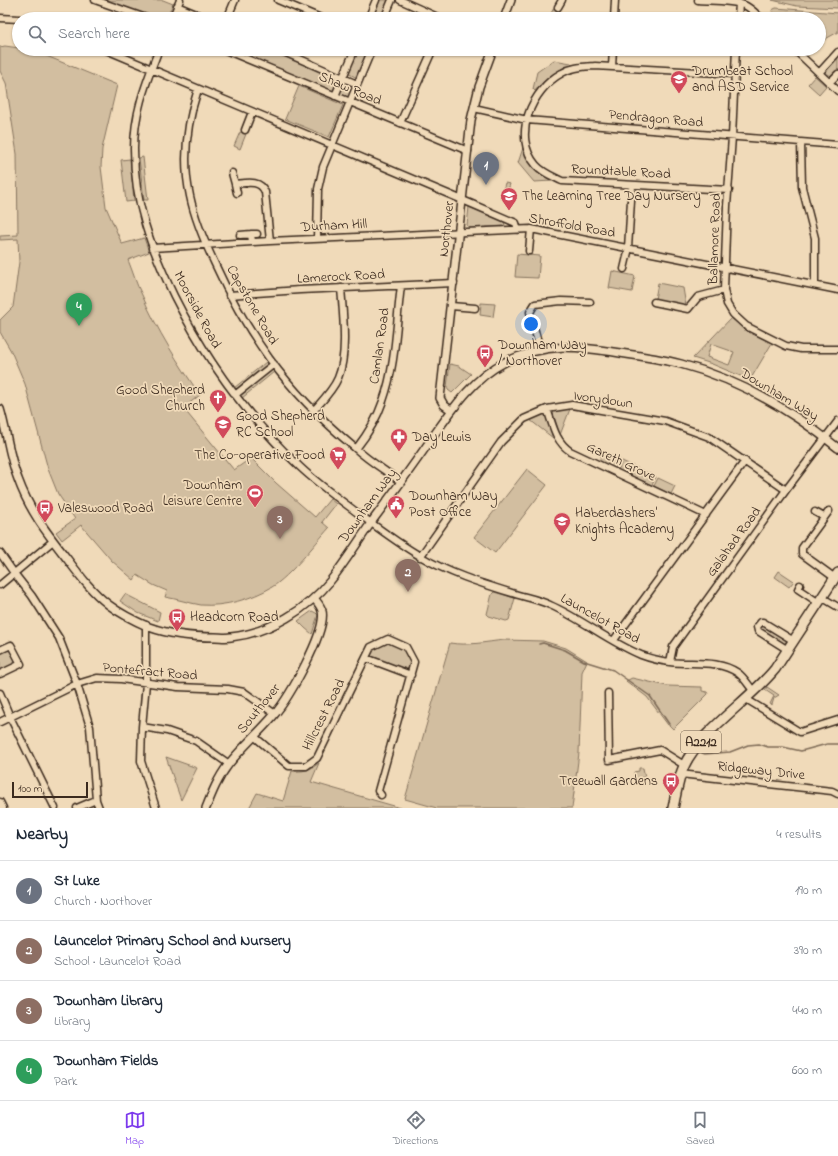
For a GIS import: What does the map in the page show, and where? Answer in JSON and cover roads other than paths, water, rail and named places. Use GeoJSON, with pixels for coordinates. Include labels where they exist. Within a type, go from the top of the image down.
{"type":"FeatureCollection","features":[{"type":"Feature","properties":{"kind":"main road","name":"A2212"},"geometry":{"type":"LineString","coordinates":[[673,808],[680,774],[694,750],[705,737],[754,692],[770,675],[837,575]]}},
{"type":"Feature","properties":{"kind":"street"},"geometry":{"type":"LineString","coordinates":[[95,0],[129,12]]}},
{"type":"Feature","properties":{"kind":"street"},"geometry":{"type":"LineString","coordinates":[[229,12],[235,0]]}},
{"type":"Feature","properties":{"kind":"street"},"geometry":{"type":"LineString","coordinates":[[278,0],[306,12]]}},
{"type":"Feature","properties":{"kind":"street"},"geometry":{"type":"LineString","coordinates":[[371,12],[376,0]]}},
{"type":"Feature","properties":{"kind":"street"},"geometry":{"type":"LineString","coordinates":[[387,12],[392,0]]}},
{"type":"Feature","properties":{"kind":"street"},"geometry":{"type":"LineString","coordinates":[[400,0],[427,12]]}},
{"type":"Feature","properties":{"kind":"street"},"geometry":{"type":"LineString","coordinates":[[507,12],[511,0]]}},
{"type":"Feature","properties":{"kind":"street"},"geometry":{"type":"LineString","coordinates":[[558,7],[562,0]]}},
{"type":"Feature","properties":{"kind":"street"},"geometry":{"type":"LineString","coordinates":[[614,12],[615,0]]}},
{"type":"Feature","properties":{"kind":"street"},"geometry":{"type":"LineString","coordinates":[[698,0],[740,4],[754,12]]}},
{"type":"Feature","properties":{"kind":"street"},"geometry":{"type":"LineString","coordinates":[[179,3],[195,12]]}},
{"type":"Feature","properties":{"kind":"street"},"geometry":{"type":"LineString","coordinates":[[739,12],[740,4]]}},
{"type":"Feature","properties":{"kind":"street"},"geometry":{"type":"LineString","coordinates":[[0,18],[12,19]]}},
{"type":"Feature","properties":{"kind":"street"},"geometry":{"type":"LineString","coordinates":[[819,73],[838,52]]}},
{"type":"Feature","properties":{"kind":"street","name":"Shroffold Road"},"geometry":{"type":"LineString","coordinates":[[121,56],[516,223],[518,230],[531,229],[838,290]]}},
{"type":"Feature","properties":{"kind":"street","name":"Moorside Road"},"geometry":{"type":"LineString","coordinates":[[157,56],[138,106],[134,148],[135,173],[139,201],[152,248],[188,323],[211,363],[235,395],[262,428],[300,467],[336,497],[371,523]]}},
{"type":"Feature","properties":{"kind":"street","name":"Shaw Road"},"geometry":{"type":"LineString","coordinates":[[240,56],[468,151]]}},
{"type":"Feature","properties":{"kind":"street"},"geometry":{"type":"LineString","coordinates":[[294,56],[357,84]]}},
{"type":"Feature","properties":{"kind":"street"},"geometry":{"type":"LineString","coordinates":[[335,96],[352,56]]}},
{"type":"Feature","properties":{"kind":"street"},"geometry":{"type":"LineString","coordinates":[[317,239],[318,189],[323,167],[369,56]]}},
{"type":"Feature","properties":{"kind":"street"},"geometry":{"type":"LineString","coordinates":[[400,123],[430,56]]}},
{"type":"Feature","properties":{"kind":"street","name":"Northover"},"geometry":{"type":"LineString","coordinates":[[451,410],[444,405],[440,398],[474,108],[479,87],[490,56]]}},
{"type":"Feature","properties":{"kind":"street"},"geometry":{"type":"LineString","coordinates":[[612,68],[613,56]]}},
{"type":"Feature","properties":{"kind":"street","name":"Ballamore Road"},"geometry":{"type":"LineString","coordinates":[[736,56],[724,290],[727,304],[733,314],[746,326],[786,346],[801,350],[838,349]]}},
{"type":"Feature","properties":{"kind":"street"},"geometry":{"type":"LineString","coordinates":[[801,56],[838,91]]}},
{"type":"Feature","properties":{"kind":"street","name":"Roundtable Road"},"geometry":{"type":"LineString","coordinates":[[729,190],[562,181],[544,173],[535,164],[529,154],[524,138],[527,120],[538,94],[545,85],[561,73],[573,68],[595,66],[735,74]]}},
{"type":"Feature","properties":{"kind":"street"},"geometry":{"type":"LineString","coordinates":[[830,82],[838,74]]}},
{"type":"Feature","properties":{"kind":"street","name":"Capstone Road"},"geometry":{"type":"LineString","coordinates":[[198,89],[192,108],[188,131],[186,159],[190,196],[206,244],[229,295],[274,364],[314,410],[356,449],[401,482]]}},
{"type":"Feature","properties":{"kind":"street","name":"Pendragon Road"},"geometry":{"type":"LineString","coordinates":[[474,108],[527,120],[838,145]]}},
{"type":"Feature","properties":{"kind":"street"},"geometry":{"type":"LineString","coordinates":[[245,130],[252,112]]}},
{"type":"Feature","properties":{"kind":"street"},"geometry":{"type":"LineString","coordinates":[[801,143],[802,187],[815,238],[815,285]]}},
{"type":"Feature","properties":{"kind":"street"},"geometry":{"type":"LineString","coordinates":[[232,173],[236,193]]}},
{"type":"Feature","properties":{"kind":"street"},"geometry":{"type":"LineString","coordinates":[[234,184],[253,183],[260,184],[263,187],[265,192],[270,241]]}},
{"type":"Feature","properties":{"kind":"street"},"geometry":{"type":"LineString","coordinates":[[624,269],[628,248],[632,185]]}},
{"type":"Feature","properties":{"kind":"street"},"geometry":{"type":"LineString","coordinates":[[528,251],[531,229]]}},
{"type":"Feature","properties":{"kind":"street","name":"Durham Hill"},"geometry":{"type":"LineString","coordinates":[[152,248],[206,244],[518,230]]}},
{"type":"Feature","properties":{"kind":"street"},"geometry":{"type":"LineString","coordinates":[[240,234],[254,234],[252,242]]}},
{"type":"Feature","properties":{"kind":"street","name":"Lamerock Road"},"geometry":{"type":"LineString","coordinates":[[229,295],[454,283]]}},
{"type":"Feature","properties":{"kind":"street","name":"Camlan Road"},"geometry":{"type":"LineString","coordinates":[[356,449],[374,422],[383,402],[392,371],[401,286]]}},
{"type":"Feature","properties":{"kind":"street"},"geometry":{"type":"LineString","coordinates":[[314,410],[331,391],[338,378],[343,360],[341,288]]}},
{"type":"Feature","properties":{"kind":"street"},"geometry":{"type":"LineString","coordinates":[[654,302],[688,309],[698,297],[724,290]]}},
{"type":"Feature","properties":{"kind":"street"},"geometry":{"type":"LineString","coordinates":[[540,350],[530,312],[535,304],[561,301],[590,302]]}},
{"type":"Feature","properties":{"kind":"street"},"geometry":{"type":"LineString","coordinates":[[451,306],[475,308]]}},
{"type":"Feature","properties":{"kind":"street","name":"Downham Way"},"geometry":{"type":"LineString","coordinates":[[0,409],[17,478],[30,507],[53,542],[98,595],[122,613],[160,631],[182,636],[234,637],[255,632],[279,622],[314,598],[331,580],[451,410],[479,380],[496,367],[518,357],[540,350],[558,347],[587,348],[656,358],[680,364],[732,382],[755,393],[793,416],[838,448]]}},
{"type":"Feature","properties":{"kind":"street"},"geometry":{"type":"LineString","coordinates":[[235,395],[274,364]]}},
{"type":"Feature","properties":{"kind":"street","name":"Ivorydown"},"geometry":{"type":"LineString","coordinates":[[420,557],[502,442],[524,419],[547,409],[572,406],[665,421],[709,436],[786,490]]}},
{"type":"Feature","properties":{"kind":"street","name":"Gareth Grove"},"geometry":{"type":"LineString","coordinates":[[547,409],[557,439],[570,451],[706,515]]}},
{"type":"Feature","properties":{"kind":"street","name":"Galahad Road"},"geometry":{"type":"LineString","coordinates":[[670,662],[673,646],[838,421]]}},
{"type":"Feature","properties":{"kind":"street"},"geometry":{"type":"LineString","coordinates":[[614,640],[745,461]]}},
{"type":"Feature","properties":{"kind":"street"},"geometry":{"type":"LineString","coordinates":[[829,511],[800,553],[837,575]]}},
{"type":"Feature","properties":{"kind":"street"},"geometry":{"type":"LineString","coordinates":[[816,512],[824,517]]}},
{"type":"Feature","properties":{"kind":"street","name":"Launcelot Road"},"geometry":{"type":"LineString","coordinates":[[371,523],[420,557],[456,574],[546,603],[573,615],[642,655],[670,662],[722,665],[738,673],[754,692]]}},
{"type":"Feature","properties":{"kind":"street"},"geometry":{"type":"LineString","coordinates":[[0,585],[53,542]]}},
{"type":"Feature","properties":{"kind":"street"},"geometry":{"type":"LineString","coordinates":[[0,553],[32,596],[58,638],[77,684],[90,727],[96,800],[99,808]]}},
{"type":"Feature","properties":{"kind":"street"},"geometry":{"type":"LineString","coordinates":[[798,589],[838,607]]}},
{"type":"Feature","properties":{"kind":"street","name":"Southover"},"geometry":{"type":"LineString","coordinates":[[206,808],[217,782],[229,764],[275,714],[297,680],[311,653],[322,620],[323,612],[314,598]]}},
{"type":"Feature","properties":{"kind":"street"},"geometry":{"type":"LineString","coordinates":[[788,650],[758,631],[757,627],[760,622],[763,622],[794,641]]}},
{"type":"Feature","properties":{"kind":"street"},"geometry":{"type":"LineString","coordinates":[[146,625],[146,683],[141,760],[156,808]]}},
{"type":"Feature","properties":{"kind":"street","name":"Hillcrest Road"},"geometry":{"type":"LineString","coordinates":[[254,737],[289,766],[306,766],[317,758],[371,646],[388,639],[406,647],[414,662],[378,791],[381,795]]}},
{"type":"Feature","properties":{"kind":"street"},"geometry":{"type":"LineString","coordinates":[[0,650],[11,645],[20,664],[0,674]]}},
{"type":"Feature","properties":{"kind":"street"},"geometry":{"type":"LineString","coordinates":[[366,658],[411,675]]}},
{"type":"Feature","properties":{"kind":"street","name":"Pontefract Road"},"geometry":{"type":"LineString","coordinates":[[0,722],[77,684],[97,678],[121,679],[178,687],[228,689],[244,692],[275,714]]}},
{"type":"Feature","properties":{"kind":"street"},"geometry":{"type":"LineString","coordinates":[[608,692],[609,760],[660,750],[684,765]]}},
{"type":"Feature","properties":{"kind":"street"},"geometry":{"type":"LineString","coordinates":[[0,693],[10,717],[55,808]]}},
{"type":"Feature","properties":{"kind":"street"},"geometry":{"type":"LineString","coordinates":[[746,699],[800,732],[838,720]]}},
{"type":"Feature","properties":{"kind":"street"},"geometry":{"type":"LineString","coordinates":[[142,727],[167,731],[196,741],[229,764]]}},
{"type":"Feature","properties":{"kind":"street","name":"Ridgeway Drive"},"geometry":{"type":"LineString","coordinates":[[680,774],[832,791],[838,794]]}},
{"type":"Feature","properties":{"kind":"street"},"geometry":{"type":"LineString","coordinates":[[76,808],[96,800]]}},
{"type":"Feature","properties":{"kind":"street"},"geometry":{"type":"LineString","coordinates":[[0,802],[3,808]]}},
{"type":"Feature","properties":{"kind":"waterway"},"geometry":{"type":"LineString","coordinates":[[539,644],[543,643],[565,650],[584,661],[613,670],[650,696],[669,724]]}},
{"type":"Feature","properties":{"kind":"waterway"},"geometry":{"type":"LineString","coordinates":[[702,753],[730,752],[748,745],[759,744],[768,747],[783,747],[801,751],[827,744],[838,744]]}},
{"type":"Feature","properties":{"kind":"place","name":"Drumbeat School and ASD Service"},"geometry":{"type":"Point","coordinates":[679,94]}},
{"type":"Feature","properties":{"kind":"place","name":"St Luke"},"geometry":{"type":"Point","coordinates":[486,185]}},
{"type":"Feature","properties":{"kind":"place","name":"The Learning Tree Day Nursery"},"geometry":{"type":"Point","coordinates":[509,211]}},
{"type":"Feature","properties":{"kind":"place","name":"Downham Fields"},"geometry":{"type":"Point","coordinates":[79,326]}},
{"type":"Feature","properties":{"kind":"place","name":"Downham Way / Northover"},"geometry":{"type":"Point","coordinates":[485,368]}},
{"type":"Feature","properties":{"kind":"place","name":"Good Shepherd Church"},"geometry":{"type":"Point","coordinates":[218,413]}},
{"type":"Feature","properties":{"kind":"place","name":"Good Shepherd RC School"},"geometry":{"type":"Point","coordinates":[223,439]}},
{"type":"Feature","properties":{"kind":"place","name":"Day Lewis"},"geometry":{"type":"Point","coordinates":[399,452]}},
{"type":"Feature","properties":{"kind":"place","name":"The Co-operative Food"},"geometry":{"type":"Point","coordinates":[338,470]}},
{"type":"Feature","properties":{"kind":"place","name":"Downham Leisure Centre"},"geometry":{"type":"Point","coordinates":[255,508]}},
{"type":"Feature","properties":{"kind":"place","name":"Downham Way Post Office"},"geometry":{"type":"Point","coordinates":[396,519]}},
{"type":"Feature","properties":{"kind":"place","name":"Valeswood Road"},"geometry":{"type":"Point","coordinates":[45,523]}},
{"type":"Feature","properties":{"kind":"place","name":"Haberdashers' Knights Academy"},"geometry":{"type":"Point","coordinates":[562,536]}},
{"type":"Feature","properties":{"kind":"place","name":"Downham Library"},"geometry":{"type":"Point","coordinates":[280,539]}},
{"type":"Feature","properties":{"kind":"place","name":"Launcelot Primary School and Nursery"},"geometry":{"type":"Point","coordinates":[408,592]}},
{"type":"Feature","properties":{"kind":"place","name":"Headcorn Road"},"geometry":{"type":"Point","coordinates":[177,632]}},
{"type":"Feature","properties":{"kind":"place","name":"Treewall Gardens"},"geometry":{"type":"Point","coordinates":[671,796]}}]}
